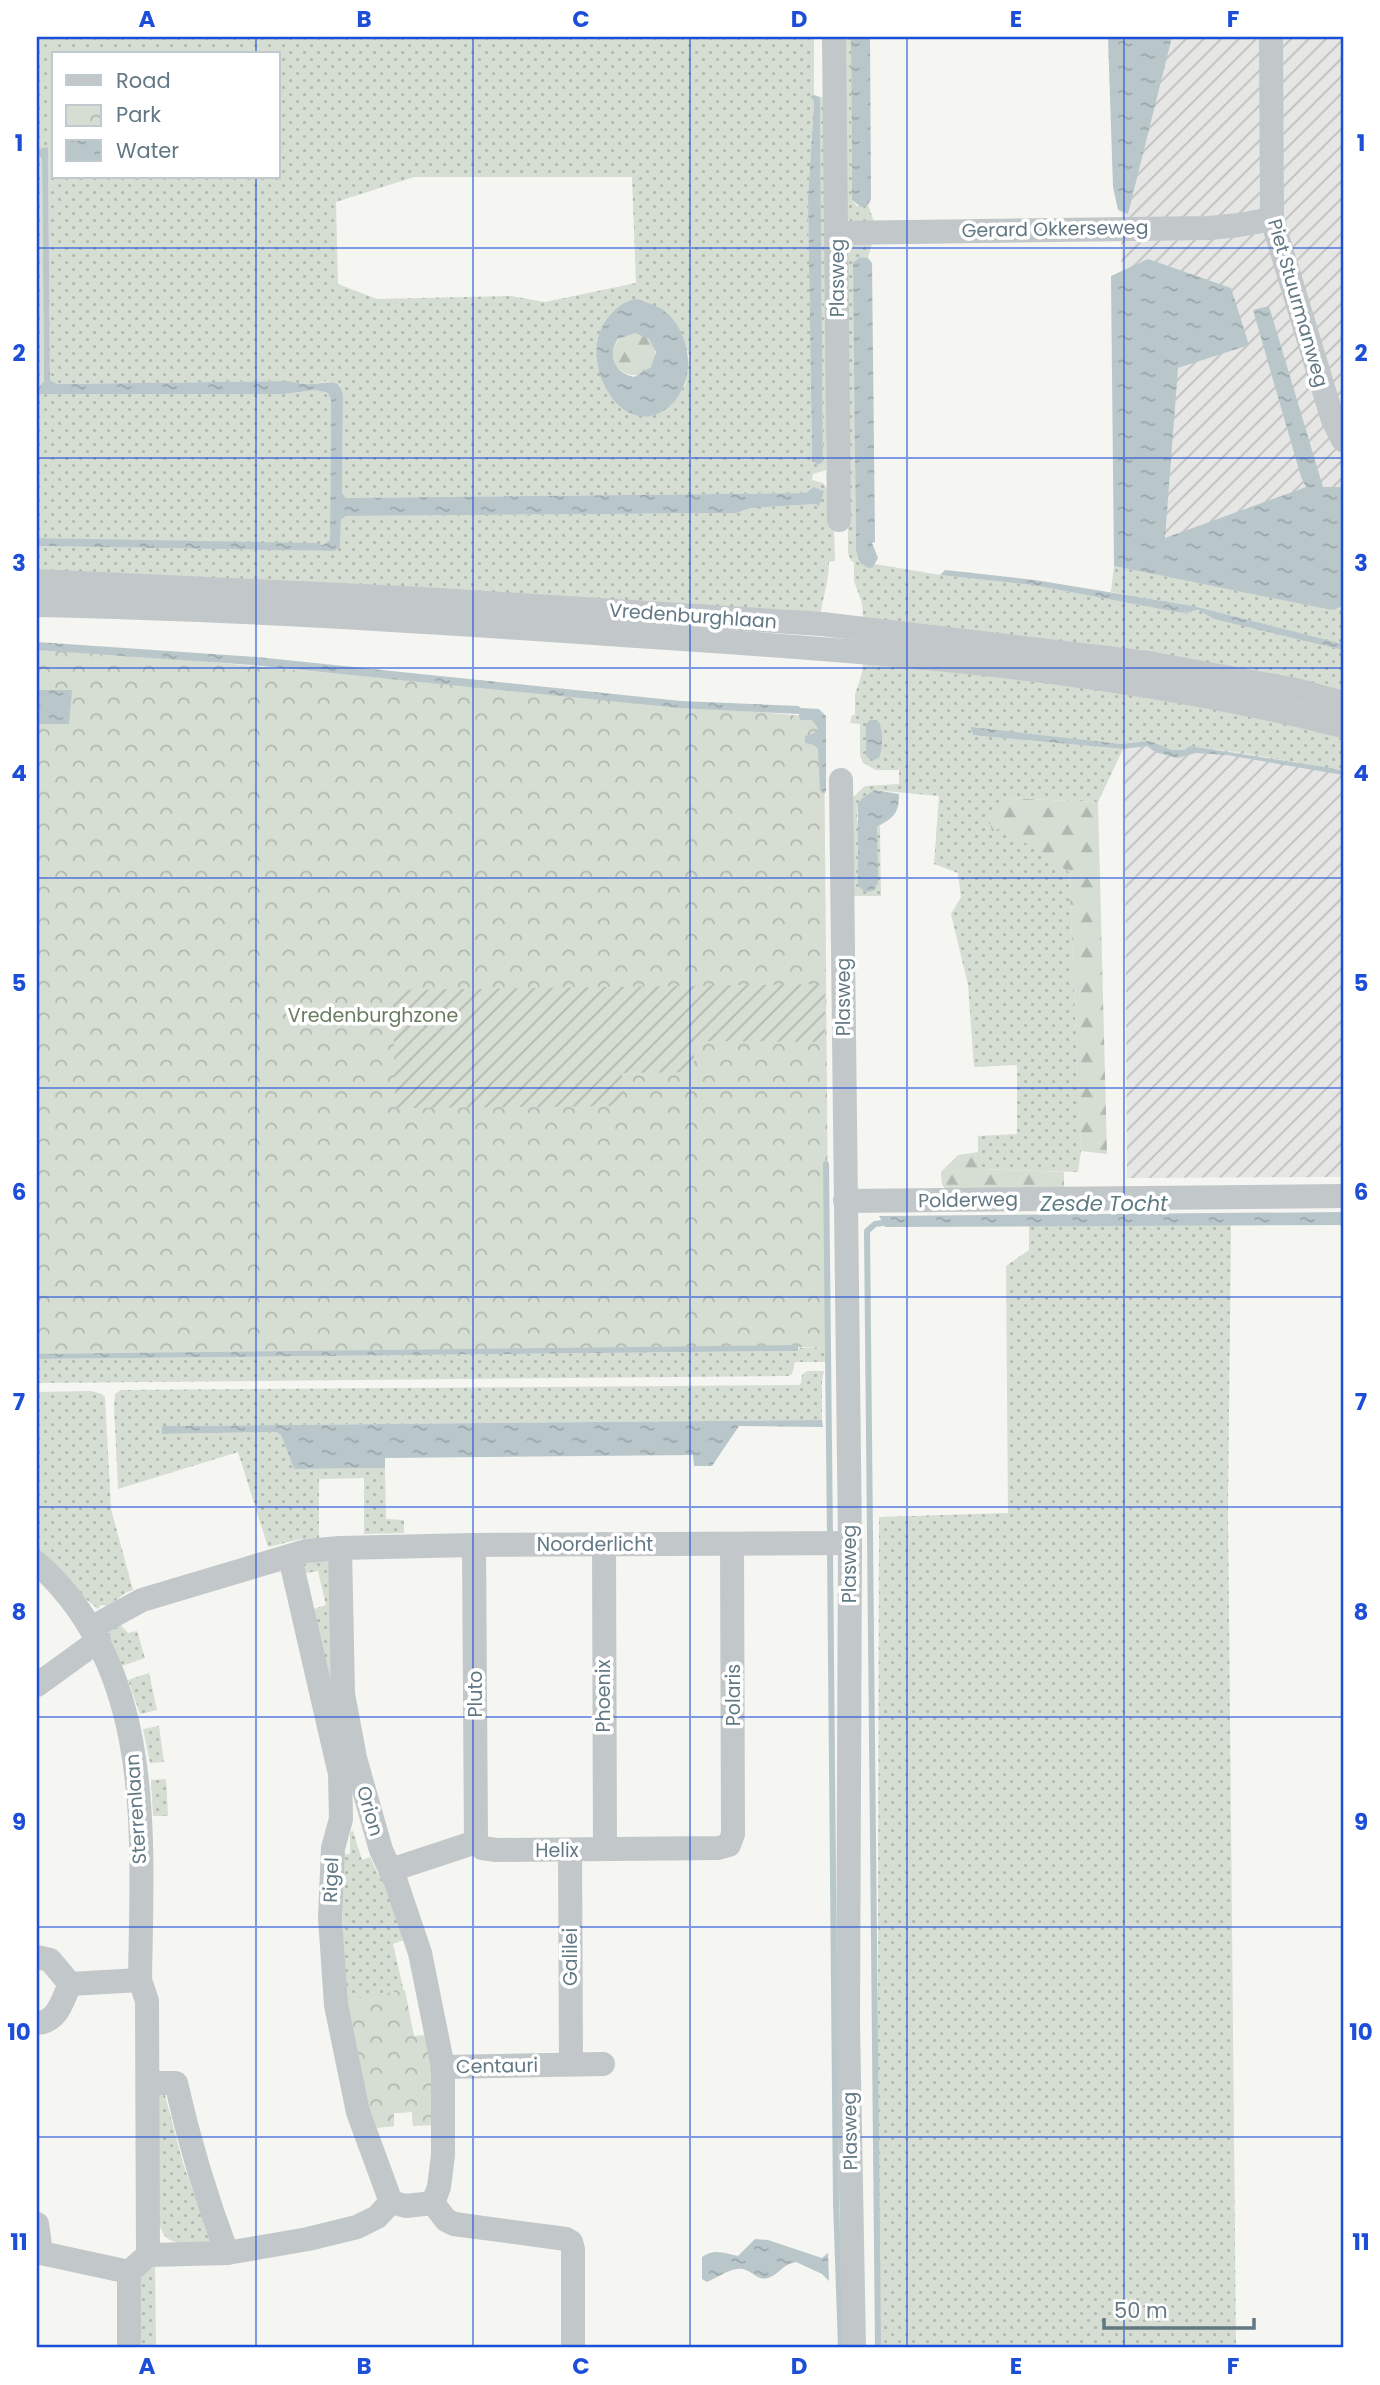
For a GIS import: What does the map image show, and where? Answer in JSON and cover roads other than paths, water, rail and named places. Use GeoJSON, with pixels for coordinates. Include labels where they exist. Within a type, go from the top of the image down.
{"type":"FeatureCollection","features":[{"type":"Feature","properties":{"kind":"street","name":"Plasweg"},"geometry":{"type":"LineString","coordinates":[[835,37],[839,520]]}},
{"type":"Feature","properties":{"kind":"street","name":"Piet Stuurmanweg"},"geometry":{"type":"LineString","coordinates":[[1271,37],[1272,219],[1333,420],[1343,440]]}},
{"type":"Feature","properties":{"kind":"street","name":"Gerard Okkerseweg"},"geometry":{"type":"LineString","coordinates":[[837,233],[1209,228],[1272,219]]}},
{"type":"Feature","properties":{"kind":"street","name":"Vredenburghlaan"},"geometry":{"type":"LineString","coordinates":[[37,581],[423,599],[862,641],[1148,663],[1297,690],[1343,703]]}},
{"type":"Feature","properties":{"kind":"street","name":"Vredenburghlaan"},"geometry":{"type":"LineString","coordinates":[[37,605],[822,636]]}},
{"type":"Feature","properties":{"kind":"street","name":"Vredenburghlaan"},"geometry":{"type":"LineString","coordinates":[[862,641],[1025,670],[1144,687],[1290,713],[1343,726]]}},
{"type":"Feature","properties":{"kind":"street","name":"Plasweg"},"geometry":{"type":"LineString","coordinates":[[841,780],[850,1544],[848,2024],[854,2348]]}},
{"type":"Feature","properties":{"kind":"street","name":"Polderweg"},"geometry":{"type":"LineString","coordinates":[[845,1201],[1343,1196]]}},
{"type":"Feature","properties":{"kind":"street","name":"Phoenix"},"geometry":{"type":"LineString","coordinates":[[604,1544],[605,1849]]}},
{"type":"Feature","properties":{"kind":"street","name":"Noorderlicht"},"geometry":{"type":"LineString","coordinates":[[340,1548],[850,1544]]}},
{"type":"Feature","properties":{"kind":"street","name":"Pluto"},"geometry":{"type":"LineString","coordinates":[[474,1545],[476,1842]]}},
{"type":"Feature","properties":{"kind":"street","name":"Polaris"},"geometry":{"type":"LineString","coordinates":[[729,1845],[733,1835],[732,1545]]}},
{"type":"Feature","properties":{"kind":"street"},"geometry":{"type":"LineString","coordinates":[[37,1685],[95,1634],[142,1600],[306,1551],[340,1548]]}},
{"type":"Feature","properties":{"kind":"street","name":"Orion"},"geometry":{"type":"LineString","coordinates":[[340,1548],[344,1694],[355,1758],[381,1850],[391,1870],[419,1953],[443,2067]]}},
{"type":"Feature","properties":{"kind":"street","name":"Rigel"},"geometry":{"type":"LineString","coordinates":[[290,1557],[340,1774],[341,1819],[333,1848],[330,1918],[336,2005],[358,2112],[391,2202]]}},
{"type":"Feature","properties":{"kind":"street","name":"Sterrenlaan"},"geometry":{"type":"LineString","coordinates":[[37,1563],[75,1604],[95,1634],[129,1723],[138,1780],[141,1847],[140,1980],[147,2001],[148,2255]]}},
{"type":"Feature","properties":{"kind":"street","name":"Helix"},"geometry":{"type":"LineString","coordinates":[[476,1842],[482,1848],[496,1850],[718,1848],[729,1845]]}},
{"type":"Feature","properties":{"kind":"street"},"geometry":{"type":"LineString","coordinates":[[391,1870],[476,1842]]}},
{"type":"Feature","properties":{"kind":"street","name":"Galilei"},"geometry":{"type":"LineString","coordinates":[[570,1850],[571,2064]]}},
{"type":"Feature","properties":{"kind":"street"},"geometry":{"type":"LineString","coordinates":[[37,1957],[50,1960],[70,1984]]}},
{"type":"Feature","properties":{"kind":"street"},"geometry":{"type":"LineString","coordinates":[[70,1984],[140,1980]]}},
{"type":"Feature","properties":{"kind":"street"},"geometry":{"type":"LineString","coordinates":[[37,2023],[51,2020],[56,2015],[70,1984]]}},
{"type":"Feature","properties":{"kind":"street","name":"Centauri"},"geometry":{"type":"LineString","coordinates":[[433,2203],[439,2187],[443,2155],[443,2067],[603,2064]]}},
{"type":"Feature","properties":{"kind":"street"},"geometry":{"type":"LineString","coordinates":[[148,2082],[176,2083],[186,2130],[204,2190],[227,2253]]}},
{"type":"Feature","properties":{"kind":"street"},"geometry":{"type":"LineString","coordinates":[[129,2348],[129,2272],[148,2255],[227,2253],[308,2239],[357,2227],[377,2217],[391,2202],[406,2206],[433,2203],[446,2220],[454,2224],[566,2239],[571,2242],[573,2348]]}},
{"type":"Feature","properties":{"kind":"street"},"geometry":{"type":"LineString","coordinates":[[37,2224],[39,2255],[129,2272]]}},
{"type":"Feature","properties":{"kind":"water"},"geometry":{"type":"Polygon","coordinates":[[[851,37],[870,37],[871,199],[868,205],[861,207],[852,200],[851,37]]]}},
{"type":"Feature","properties":{"kind":"water"},"geometry":{"type":"Polygon","coordinates":[[[1108,37],[1172,37],[1128,214],[1118,210],[1113,187],[1108,37]]]}},
{"type":"Feature","properties":{"kind":"water"},"geometry":{"type":"Polygon","coordinates":[[[810,97],[820,97],[823,462],[818,465],[812,461],[808,198],[814,101],[810,97]]]}},
{"type":"Feature","properties":{"kind":"water"},"geometry":{"type":"Polygon","coordinates":[[[48,147],[50,380],[57,384],[333,382],[340,386],[343,398],[342,493],[346,498],[806,493],[813,487],[824,491],[819,506],[750,508],[737,513],[346,516],[341,520],[340,547],[335,551],[37,546],[37,538],[323,545],[330,540],[331,400],[328,393],[316,390],[284,394],[37,394],[37,389],[44,381],[42,159],[37,153],[39,149],[48,147]]]}},
{"type":"Feature","properties":{"kind":"water"},"geometry":{"type":"Polygon","coordinates":[[[860,257],[868,258],[872,263],[875,542],[872,543],[878,558],[873,567],[869,568],[860,563],[856,551],[853,263],[860,257]]]}},
{"type":"Feature","properties":{"kind":"water"},"geometry":{"type":"Polygon","coordinates":[[[1148,259],[1231,288],[1249,345],[1178,368],[1165,538],[1306,487],[1253,310],[1269,306],[1323,487],[1343,487],[1343,606],[1334,610],[1327,609],[1114,566],[1111,276],[1148,259]]]}},
{"type":"Feature","properties":{"kind":"water"},"geometry":{"type":"Polygon","coordinates":[[[637,299],[662,309],[672,318],[685,341],[688,355],[688,368],[680,393],[672,404],[655,415],[638,416],[623,408],[610,394],[601,377],[597,357],[598,337],[607,319],[620,306],[637,299]],[[635,333],[618,339],[613,357],[622,372],[634,377],[651,367],[656,352],[649,339],[635,333]]]}},
{"type":"Feature","properties":{"kind":"water"},"geometry":{"type":"Polygon","coordinates":[[[945,570],[1035,580],[1193,606],[1343,644],[1343,650],[1214,619],[1199,610],[1183,613],[1032,585],[940,575],[945,570]]]}},
{"type":"Feature","properties":{"kind":"water"},"geometry":{"type":"Polygon","coordinates":[[[37,642],[257,657],[681,701],[819,709],[826,716],[826,791],[824,794],[820,791],[818,749],[805,743],[805,736],[814,733],[818,728],[812,720],[800,720],[799,714],[680,708],[252,665],[37,650],[37,642]]]}},
{"type":"Feature","properties":{"kind":"water"},"geometry":{"type":"Polygon","coordinates":[[[37,690],[72,690],[69,724],[37,724],[37,690]]]}},
{"type":"Feature","properties":{"kind":"water"},"geometry":{"type":"Polygon","coordinates":[[[870,720],[877,720],[882,733],[879,758],[874,760],[866,754],[866,724],[870,720]]]}},
{"type":"Feature","properties":{"kind":"water"},"geometry":{"type":"Polygon","coordinates":[[[970,727],[1122,744],[1150,741],[1172,750],[1184,750],[1190,746],[1330,768],[1343,771],[1343,775],[1227,755],[1196,753],[1177,758],[1155,752],[1147,746],[1123,749],[980,736],[973,735],[970,727]]]}},
{"type":"Feature","properties":{"kind":"water"},"geometry":{"type":"Polygon","coordinates":[[[874,790],[899,794],[899,801],[894,814],[877,827],[878,883],[874,890],[867,892],[858,884],[858,805],[861,799],[874,790]]]}},
{"type":"Feature","properties":{"kind":"water"},"geometry":{"type":"Polygon","coordinates":[[[1343,1212],[1343,1225],[885,1227],[879,1216],[1343,1212]]]}},
{"type":"Feature","properties":{"kind":"water"},"geometry":{"type":"Polygon","coordinates":[[[798,1345],[798,1351],[37,1359],[37,1354],[798,1345]]]}},
{"type":"Feature","properties":{"kind":"water"},"geometry":{"type":"Polygon","coordinates":[[[822,1420],[823,1427],[739,1426],[712,1466],[694,1466],[693,1455],[385,1458],[385,1468],[294,1469],[281,1435],[276,1432],[162,1434],[162,1426],[822,1420]]]}},
{"type":"Feature","properties":{"kind":"water"},"geometry":{"type":"Polygon","coordinates":[[[755,2239],[768,2240],[822,2258],[828,2253],[829,2281],[822,2274],[796,2262],[768,2278],[738,2269],[707,2282],[702,2279],[702,2257],[715,2252],[738,2256],[755,2239]]]}},
{"type":"Feature","properties":{"kind":"waterway"},"geometry":{"type":"LineString","coordinates":[[826,1164],[830,1538]]}},
{"type":"Feature","properties":{"kind":"waterway"},"geometry":{"type":"LineString","coordinates":[[878,2348],[867,1231],[875,1224],[889,1222]]}},
{"type":"Feature","properties":{"kind":"waterway"},"geometry":{"type":"LineString","coordinates":[[830,1549],[836,2202],[841,2348]]}},
{"type":"Feature","properties":{"kind":"park label","name":"Vredenburghzone"},"geometry":{"type":"Point","coordinates":[373,1015]}},
{"type":"Feature","properties":{"kind":"water label","name":"Zesde Tocht"},"geometry":{"type":"Point","coordinates":[1104,1203]}}]}
